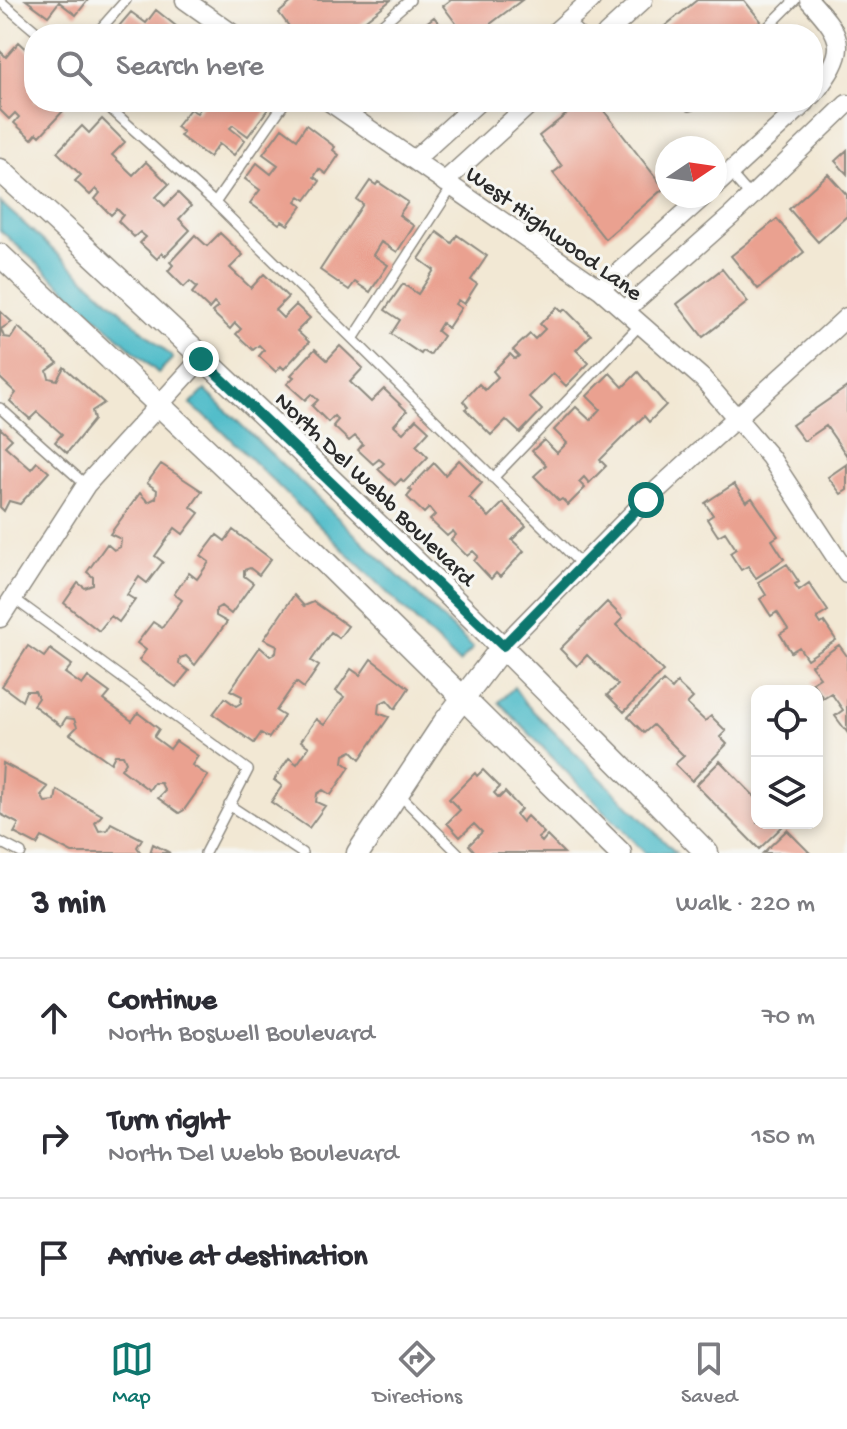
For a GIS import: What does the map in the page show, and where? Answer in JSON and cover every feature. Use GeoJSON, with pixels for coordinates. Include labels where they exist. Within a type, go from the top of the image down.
{"type":"FeatureCollection","features":[{"type":"Feature","properties":{"kind":"street"},"geometry":{"type":"LineString","coordinates":[[185,0],[219,24]]}},
{"type":"Feature","properties":{"kind":"street"},"geometry":{"type":"LineString","coordinates":[[577,24],[591,0]]}},
{"type":"Feature","properties":{"kind":"street"},"geometry":{"type":"LineString","coordinates":[[617,24],[643,0]]}},
{"type":"Feature","properties":{"kind":"street"},"geometry":{"type":"LineString","coordinates":[[809,0],[841,29],[847,43],[843,60],[823,86]]}},
{"type":"Feature","properties":{"kind":"street"},"geometry":{"type":"LineString","coordinates":[[625,310],[751,197],[847,104]]}},
{"type":"Feature","properties":{"kind":"street","name":"West Highwood Lane"},"geometry":{"type":"LineString","coordinates":[[344,112],[600,289],[703,379],[737,416],[787,480],[847,574]]}},
{"type":"Feature","properties":{"kind":"street"},"geometry":{"type":"LineString","coordinates":[[414,160],[467,112]]}},
{"type":"Feature","properties":{"kind":"street"},"geometry":{"type":"LineString","coordinates":[[448,185],[522,112]]}},
{"type":"Feature","properties":{"kind":"street"},"geometry":{"type":"LineString","coordinates":[[727,176],[795,112]]}},
{"type":"Feature","properties":{"kind":"street","name":"North Del Webb Boulevard"},"geometry":{"type":"LineString","coordinates":[[0,170],[503,646],[707,853]]}},
{"type":"Feature","properties":{"kind":"street"},"geometry":{"type":"LineString","coordinates":[[600,289],[691,208]]}},
{"type":"Feature","properties":{"kind":"street"},"geometry":{"type":"LineString","coordinates":[[0,255],[161,403],[620,853]]}},
{"type":"Feature","properties":{"kind":"street"},"geometry":{"type":"LineString","coordinates":[[358,853],[397,791],[503,646],[581,564],[847,317]]}},
{"type":"Feature","properties":{"kind":"street"},"geometry":{"type":"LineString","coordinates":[[0,618],[86,485],[201,359]]}},
{"type":"Feature","properties":{"kind":"lane"},"geometry":{"type":"LineString","coordinates":[[105,24],[126,0]]}},
{"type":"Feature","properties":{"kind":"lane"},"geometry":{"type":"LineString","coordinates":[[382,24],[410,0]]}},
{"type":"Feature","properties":{"kind":"lane"},"geometry":{"type":"LineString","coordinates":[[771,24],[795,0]]}},
{"type":"Feature","properties":{"kind":"lane"},"geometry":{"type":"LineString","coordinates":[[0,1],[27,24]]}},
{"type":"Feature","properties":{"kind":"lane"},"geometry":{"type":"LineString","coordinates":[[114,112],[215,203],[581,564]]}},
{"type":"Feature","properties":{"kind":"lane"},"geometry":{"type":"LineString","coordinates":[[215,203],[278,112]]}},
{"type":"Feature","properties":{"kind":"lane"},"geometry":{"type":"LineString","coordinates":[[730,173],[751,197]]}},
{"type":"Feature","properties":{"kind":"lane"},"geometry":{"type":"LineString","coordinates":[[353,339],[448,185]]}},
{"type":"Feature","properties":{"kind":"lane"},"geometry":{"type":"LineString","coordinates":[[493,478],[641,324]]}},
{"type":"Feature","properties":{"kind":"lane"},"geometry":{"type":"LineString","coordinates":[[0,408],[86,485]]}},
{"type":"Feature","properties":{"kind":"lane"},"geometry":{"type":"LineString","coordinates":[[12,597],[248,770],[205,853]]}},
{"type":"Feature","properties":{"kind":"lane"},"geometry":{"type":"LineString","coordinates":[[397,791],[458,853]]}},
{"type":"Feature","properties":{"kind":"lane"},"geometry":{"type":"LineString","coordinates":[[229,805],[302,853]]}},
{"type":"Feature","properties":{"kind":"lane"},"geometry":{"type":"LineString","coordinates":[[0,842],[21,853]]}},
{"type":"Feature","properties":{"kind":"water"},"geometry":{"type":"Polygon","coordinates":[[[0,202],[173,358],[158,373],[0,230],[0,202]]]}},
{"type":"Feature","properties":{"kind":"water"},"geometry":{"type":"Polygon","coordinates":[[[205,390],[473,648],[459,663],[213,422],[190,405],[205,390]]]}},
{"type":"Feature","properties":{"kind":"water"},"geometry":{"type":"Polygon","coordinates":[[[514,687],[525,703],[676,853],[645,853],[499,702],[514,687]]]}},
{"type":"Feature","properties":{"kind":"building"},"geometry":{"type":"Polygon","coordinates":[[[26,0],[88,0],[76,15],[59,2],[48,16],[26,0]]]}},
{"type":"Feature","properties":{"kind":"building"},"geometry":{"type":"Polygon","coordinates":[[[294,0],[391,0],[361,24],[287,24],[279,13],[294,0]]]}},
{"type":"Feature","properties":{"kind":"building"},"geometry":{"type":"Polygon","coordinates":[[[451,0],[522,0],[490,24],[456,24],[443,6],[451,0]]]}},
{"type":"Feature","properties":{"kind":"building"},"geometry":{"type":"Polygon","coordinates":[[[697,0],[744,0],[761,21],[757,24],[667,24],[697,0]]]}},
{"type":"Feature","properties":{"kind":"building"},"geometry":{"type":"Polygon","coordinates":[[[156,10],[174,24],[121,24],[131,12],[146,23],[156,10]]]}},
{"type":"Feature","properties":{"kind":"building"},"geometry":{"type":"Polygon","coordinates":[[[434,17],[440,24],[425,24],[434,17]]]}},
{"type":"Feature","properties":{"kind":"building"},"geometry":{"type":"Polygon","coordinates":[[[19,42],[24,47],[24,112],[62,112],[40,136],[37,133],[32,139],[14,123],[19,117],[15,113],[9,119],[0,110],[0,51],[6,57],[19,42]]]}},
{"type":"Feature","properties":{"kind":"building"},"geometry":{"type":"Polygon","coordinates":[[[188,112],[266,112],[248,136],[233,125],[230,128],[245,140],[234,155],[219,144],[209,157],[180,136],[183,132],[176,127],[188,112]]]}},
{"type":"Feature","properties":{"kind":"building"},"geometry":{"type":"Polygon","coordinates":[[[569,112],[605,112],[655,176],[655,196],[605,239],[553,173],[562,166],[539,136],[569,112]]]}},
{"type":"Feature","properties":{"kind":"building"},"geometry":{"type":"Polygon","coordinates":[[[102,119],[125,142],[112,155],[133,175],[146,162],[169,184],[156,197],[165,206],[178,193],[191,206],[179,219],[190,230],[165,256],[162,253],[157,259],[140,243],[146,237],[140,232],[134,237],[118,221],[123,215],[117,209],[111,215],[95,199],[100,193],[96,189],[90,195],[75,181],[81,175],[57,152],[82,126],[89,133],[102,119]]]}},
{"type":"Feature","properties":{"kind":"building"},"geometry":{"type":"Polygon","coordinates":[[[306,125],[335,147],[333,150],[339,155],[326,174],[319,169],[314,177],[320,181],[306,200],[300,196],[296,201],[302,206],[288,225],[282,221],[279,224],[250,203],[260,190],[245,179],[257,163],[271,174],[278,165],[263,154],[282,128],[297,139],[306,125]]]}},
{"type":"Feature","properties":{"kind":"building"},"geometry":{"type":"Polygon","coordinates":[[[847,150],[847,174],[835,161],[847,150]]]}},
{"type":"Feature","properties":{"kind":"building"},"geometry":{"type":"Polygon","coordinates":[[[828,174],[847,195],[847,216],[818,242],[789,209],[828,174]]]}},
{"type":"Feature","properties":{"kind":"building"},"geometry":{"type":"Polygon","coordinates":[[[370,181],[376,185],[378,182],[408,202],[399,215],[414,226],[397,252],[381,242],[373,255],[388,265],[370,292],[355,282],[349,290],[320,270],[363,204],[357,200],[370,181]]]}},
{"type":"Feature","properties":{"kind":"building"},"geometry":{"type":"Polygon","coordinates":[[[777,219],[804,252],[758,289],[731,256],[777,219]]]}},
{"type":"Feature","properties":{"kind":"building"},"geometry":{"type":"Polygon","coordinates":[[[437,232],[452,243],[457,235],[487,256],[471,280],[477,284],[464,304],[458,300],[455,304],[461,308],[448,328],[442,323],[437,331],[443,336],[430,355],[423,351],[421,354],[391,334],[400,320],[385,310],[403,284],[418,294],[434,270],[419,259],[437,232]]]}},
{"type":"Feature","properties":{"kind":"building"},"geometry":{"type":"Polygon","coordinates":[[[220,233],[243,255],[230,268],[251,288],[264,274],[288,297],[275,310],[283,318],[296,305],[310,318],[297,331],[309,342],[284,369],[281,366],[276,372],[259,356],[264,350],[259,345],[253,350],[236,334],[241,329],[235,323],[230,329],[212,312],[218,307],[214,303],[209,309],[192,293],[197,287],[190,281],[184,287],[168,271],[173,265],[170,262],[195,235],[207,246],[220,233]]]}},
{"type":"Feature","properties":{"kind":"building"},"geometry":{"type":"Polygon","coordinates":[[[722,269],[748,302],[703,337],[677,304],[722,269]]]}},
{"type":"Feature","properties":{"kind":"building"},"geometry":{"type":"Polygon","coordinates":[[[557,307],[562,312],[565,309],[591,335],[576,350],[589,363],[566,386],[553,373],[529,397],[542,410],[520,433],[506,420],[491,435],[465,409],[468,407],[463,401],[479,384],[485,390],[498,377],[493,371],[510,354],[515,359],[519,356],[513,350],[530,334],[535,339],[545,329],[540,324],[557,307]]]}},
{"type":"Feature","properties":{"kind":"building"},"geometry":{"type":"Polygon","coordinates":[[[0,311],[12,322],[1,329],[4,337],[11,338],[18,327],[58,363],[47,371],[49,378],[57,380],[64,367],[104,403],[92,411],[94,420],[67,453],[55,442],[62,434],[37,412],[30,419],[10,401],[16,393],[0,378],[0,311]]]}},
{"type":"Feature","properties":{"kind":"building"},"geometry":{"type":"Polygon","coordinates":[[[340,346],[363,368],[350,382],[371,402],[384,389],[407,411],[394,425],[403,433],[416,419],[429,431],[416,445],[428,457],[404,482],[401,479],[395,485],[378,469],[384,463],[379,459],[373,464],[358,450],[363,444],[355,436],[349,441],[333,426],[338,420],[334,416],[328,422],[312,406],[318,400],[311,394],[305,400],[287,384],[294,377],[291,375],[315,349],[327,360],[340,346]]]}},
{"type":"Feature","properties":{"kind":"building"},"geometry":{"type":"Polygon","coordinates":[[[638,372],[666,405],[649,422],[644,416],[600,460],[606,466],[589,483],[584,477],[579,482],[585,488],[568,505],[562,499],[559,501],[534,476],[546,465],[532,451],[544,440],[557,453],[567,443],[554,430],[576,407],[590,420],[600,409],[587,396],[610,373],[623,387],[638,372]]]}},
{"type":"Feature","properties":{"kind":"building"},"geometry":{"type":"Polygon","coordinates":[[[847,387],[847,456],[826,426],[804,441],[792,425],[847,387]]]}},
{"type":"Feature","properties":{"kind":"building"},"geometry":{"type":"Polygon","coordinates":[[[0,428],[12,439],[5,446],[31,469],[37,462],[49,472],[20,504],[9,501],[4,511],[0,507],[0,428]]]}},
{"type":"Feature","properties":{"kind":"building"},"geometry":{"type":"Polygon","coordinates":[[[459,460],[482,483],[469,497],[489,517],[503,503],[526,526],[512,540],[524,551],[500,577],[496,573],[491,579],[474,561],[478,556],[473,551],[467,556],[451,540],[456,535],[453,531],[447,536],[430,520],[435,515],[429,508],[424,513],[407,497],[412,491],[409,489],[434,463],[445,475],[459,460]]]}},
{"type":"Feature","properties":{"kind":"building"},"geometry":{"type":"Polygon","coordinates":[[[161,464],[202,491],[191,507],[199,513],[183,534],[175,528],[155,556],[163,562],[147,583],[139,577],[127,595],[135,600],[119,622],[111,616],[99,631],[64,603],[78,583],[85,588],[93,585],[93,577],[87,572],[107,544],[114,550],[120,547],[121,539],[110,534],[140,493],[148,502],[156,498],[157,490],[147,483],[161,464]]]}},
{"type":"Feature","properties":{"kind":"building"},"geometry":{"type":"Polygon","coordinates":[[[847,464],[847,490],[841,494],[828,477],[847,464]]]}},
{"type":"Feature","properties":{"kind":"building"},"geometry":{"type":"Polygon","coordinates":[[[734,484],[746,502],[752,498],[778,536],[772,540],[784,559],[756,578],[748,566],[741,570],[730,553],[736,549],[725,532],[718,536],[707,519],[713,515],[705,503],[734,484]]]}},
{"type":"Feature","properties":{"kind":"building"},"geometry":{"type":"Polygon","coordinates":[[[233,530],[271,559],[259,575],[250,568],[244,570],[244,576],[253,583],[231,614],[221,606],[216,609],[216,616],[227,622],[195,665],[186,656],[180,658],[179,664],[189,671],[176,687],[139,660],[146,650],[137,643],[153,622],[162,628],[182,600],[174,594],[189,573],[197,579],[209,562],[201,556],[217,535],[225,541],[233,530]]]}},
{"type":"Feature","properties":{"kind":"building"},"geometry":{"type":"Polygon","coordinates":[[[787,564],[799,582],[795,584],[799,590],[809,583],[828,611],[817,618],[821,624],[824,622],[836,640],[807,659],[799,647],[791,652],[780,634],[788,629],[777,612],[771,616],[760,599],[766,595],[758,582],[787,564]]]}},
{"type":"Feature","properties":{"kind":"building"},"geometry":{"type":"Polygon","coordinates":[[[294,595],[304,606],[314,602],[348,626],[339,638],[331,632],[311,661],[319,666],[304,688],[296,682],[276,711],[284,716],[269,738],[261,733],[254,743],[213,714],[225,698],[236,706],[241,703],[242,696],[230,690],[260,647],[270,656],[276,653],[277,645],[264,639],[294,595]]]}},
{"type":"Feature","properties":{"kind":"building"},"geometry":{"type":"Polygon","coordinates":[[[607,602],[623,618],[616,625],[663,671],[624,712],[607,695],[618,685],[587,655],[577,666],[560,649],[607,602]]]}},
{"type":"Feature","properties":{"kind":"building"},"geometry":{"type":"Polygon","coordinates":[[[839,645],[847,656],[847,732],[835,716],[843,710],[831,693],[823,698],[823,685],[812,682],[820,677],[811,665],[839,645]]]}},
{"type":"Feature","properties":{"kind":"building"},"geometry":{"type":"Polygon","coordinates":[[[28,646],[44,657],[50,649],[72,665],[65,673],[82,685],[88,677],[110,693],[104,700],[132,721],[138,713],[159,729],[154,737],[170,749],[176,741],[198,756],[192,765],[208,776],[184,810],[179,813],[158,798],[165,791],[161,783],[154,783],[149,790],[121,769],[126,762],[123,755],[115,755],[111,763],[70,734],[77,727],[74,719],[66,718],[61,726],[33,705],[38,698],[35,691],[26,691],[22,701],[2,686],[28,646]]]}},
{"type":"Feature","properties":{"kind":"building"},"geometry":{"type":"Polygon","coordinates":[[[371,659],[409,688],[395,709],[387,700],[379,704],[378,713],[389,717],[360,759],[352,751],[344,755],[343,762],[350,767],[331,795],[323,790],[317,794],[316,802],[325,806],[309,828],[271,802],[282,786],[274,780],[289,758],[297,764],[309,747],[301,741],[316,719],[324,725],[344,697],[336,691],[351,669],[360,675],[371,659]]]}},
{"type":"Feature","properties":{"kind":"building"},"geometry":{"type":"Polygon","coordinates":[[[663,681],[672,689],[677,683],[693,698],[687,704],[705,721],[711,716],[726,731],[720,737],[727,744],[692,781],[675,764],[684,756],[653,725],[644,733],[628,717],[663,681]]]}},
{"type":"Feature","properties":{"kind":"building"},"geometry":{"type":"Polygon","coordinates":[[[720,761],[751,793],[751,829],[780,829],[759,849],[696,785],[720,761]]]}},
{"type":"Feature","properties":{"kind":"building"},"geometry":{"type":"Polygon","coordinates":[[[3,763],[48,787],[41,795],[45,802],[55,801],[57,790],[102,815],[95,823],[99,831],[107,830],[111,823],[142,839],[137,847],[141,853],[72,853],[42,837],[37,845],[14,833],[19,824],[0,814],[3,763]]]}},
{"type":"Feature","properties":{"kind":"building"},"geometry":{"type":"Polygon","coordinates":[[[483,770],[500,787],[494,793],[499,798],[505,792],[521,809],[516,815],[522,822],[527,816],[544,833],[538,838],[542,842],[547,836],[564,853],[476,853],[469,845],[482,832],[474,824],[460,837],[447,823],[460,810],[449,799],[475,773],[477,776],[483,770]]]}},
{"type":"Feature","properties":{"kind":"building"},"geometry":{"type":"Polygon","coordinates":[[[787,830],[810,853],[763,853],[787,830]]]}},
{"type":"Feature","properties":{"kind":"building"},"geometry":{"type":"Polygon","coordinates":[[[153,844],[170,853],[150,853],[153,844]]]}},
{"type":"Feature","properties":{"kind":"route"},"geometry":{"type":"LineString","coordinates":[[201,359],[352,499],[503,646],[646,500]]}}]}
